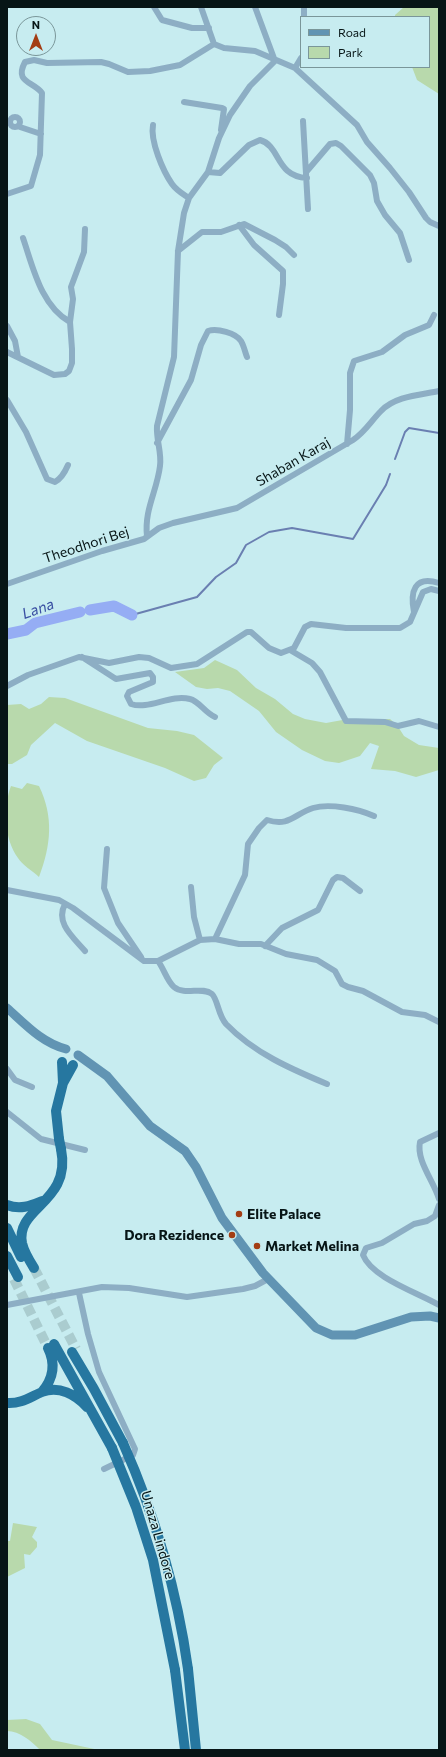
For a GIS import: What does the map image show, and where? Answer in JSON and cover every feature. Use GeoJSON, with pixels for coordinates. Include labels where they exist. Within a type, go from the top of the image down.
{"type":"FeatureCollection","features":[{"type":"Feature","properties":{"kind":"highway"},"geometry":{"type":"LineString","coordinates":[[7,1228],[31,1270],[22,1244],[22,1232],[30,1217],[57,1188],[62,1175],[63,1159],[56,1111],[63,1083],[63,1056]]}},
{"type":"Feature","properties":{"kind":"highway"},"geometry":{"type":"LineString","coordinates":[[63,1083],[76,1060]]}},
{"type":"Feature","properties":{"kind":"highway"},"geometry":{"type":"LineString","coordinates":[[7,1205],[16,1208],[26,1208],[48,1198]]}},
{"type":"Feature","properties":{"kind":"highway"},"geometry":{"type":"LineString","coordinates":[[8,1258],[16,1278]]}},
{"type":"Feature","properties":{"kind":"highway","name":"Unaza Lindore"},"geometry":{"type":"LineString","coordinates":[[42,1392],[49,1382],[53,1369],[51,1346],[112,1448],[136,1507],[153,1560],[175,1670],[185,1750]]}},
{"type":"Feature","properties":{"kind":"highway","name":"Unaza Lindore"},"geometry":{"type":"LineString","coordinates":[[74,1350],[123,1443],[148,1502],[165,1556],[188,1669],[196,1750]]}},
{"type":"Feature","properties":{"kind":"highway"},"geometry":{"type":"LineString","coordinates":[[7,1403],[20,1403],[42,1392],[53,1390],[70,1394],[85,1404],[96,1419]]}},
{"type":"Feature","properties":{"kind":"main road"},"geometry":{"type":"LineString","coordinates":[[7,1008],[38,1036],[54,1046],[63,1056],[65,1065],[76,1060],[91,1065],[107,1076],[144,1121],[185,1151],[196,1167],[222,1218],[268,1279],[316,1328],[332,1335],[355,1335],[411,1317],[430,1316],[439,1318]]}},
{"type":"Feature","properties":{"kind":"main road"},"geometry":{"type":"LineString","coordinates":[[63,1056],[73,1049],[76,1060]]}},
{"type":"Feature","properties":{"kind":"street"},"geometry":{"type":"LineString","coordinates":[[154,7],[162,20],[176,25],[192,28],[209,28]]}},
{"type":"Feature","properties":{"kind":"street"},"geometry":{"type":"LineString","coordinates":[[201,7],[214,44]]}},
{"type":"Feature","properties":{"kind":"street"},"geometry":{"type":"LineString","coordinates":[[255,7],[275,61]]}},
{"type":"Feature","properties":{"kind":"street"},"geometry":{"type":"LineString","coordinates":[[214,44],[224,48],[255,51],[275,61],[295,68],[357,125],[367,142],[409,192],[426,218],[430,222],[439,226]]}},
{"type":"Feature","properties":{"kind":"street"},"geometry":{"type":"LineString","coordinates":[[7,194],[31,186],[40,155],[42,93],[39,89],[24,80],[22,76],[22,68],[25,62],[34,60],[46,63],[101,62],[128,72],[138,72],[180,65],[195,58],[214,44]]}},
{"type":"Feature","properties":{"kind":"street"},"geometry":{"type":"LineString","coordinates":[[295,68],[300,60]]}},
{"type":"Feature","properties":{"kind":"street"},"geometry":{"type":"LineString","coordinates":[[152,125],[152,139],[165,171],[172,184],[179,192],[189,198],[208,172],[219,138],[230,115],[246,90],[262,72],[275,61]]}},
{"type":"Feature","properties":{"kind":"street"},"geometry":{"type":"LineString","coordinates":[[184,102],[224,109],[219,138]]}},
{"type":"Feature","properties":{"kind":"street"},"geometry":{"type":"LineString","coordinates":[[303,121],[307,170],[308,209]]}},
{"type":"Feature","properties":{"kind":"street"},"geometry":{"type":"LineString","coordinates":[[19,125],[20,127],[40,134]]}},
{"type":"Feature","properties":{"kind":"street"},"geometry":{"type":"LineString","coordinates":[[208,172],[220,172],[249,145],[260,140],[269,145],[289,173],[298,178],[307,178]]}},
{"type":"Feature","properties":{"kind":"street"},"geometry":{"type":"LineString","coordinates":[[307,170],[330,144],[336,143],[341,146],[370,175],[374,182],[377,201],[385,215],[400,233],[409,260]]}},
{"type":"Feature","properties":{"kind":"street","name":"Theodhori Bej"},"geometry":{"type":"LineString","coordinates":[[7,584],[102,551],[144,539],[147,536],[145,522],[160,466],[161,456],[157,426],[174,357],[180,232],[189,198]]}},
{"type":"Feature","properties":{"kind":"street"},"geometry":{"type":"LineString","coordinates":[[178,251],[202,232],[221,232],[239,225],[249,225],[263,235],[286,247],[294,255]]}},
{"type":"Feature","properties":{"kind":"street"},"geometry":{"type":"LineString","coordinates":[[239,225],[254,245],[283,271],[279,315]]}},
{"type":"Feature","properties":{"kind":"street"},"geometry":{"type":"LineString","coordinates":[[7,352],[54,375],[65,374],[72,363],[70,322],[73,299],[71,281],[84,252],[85,229]]}},
{"type":"Feature","properties":{"kind":"street"},"geometry":{"type":"LineString","coordinates":[[22,238],[38,281],[46,297],[59,314],[70,322]]}},
{"type":"Feature","properties":{"kind":"street"},"geometry":{"type":"LineString","coordinates":[[347,444],[350,410],[350,373],[354,361],[382,352],[405,335],[429,325],[434,315]]}},
{"type":"Feature","properties":{"kind":"street"},"geometry":{"type":"LineString","coordinates":[[7,326],[15,341],[18,357]]}},
{"type":"Feature","properties":{"kind":"street"},"geometry":{"type":"LineString","coordinates":[[158,442],[191,380],[201,345],[208,331],[216,330],[238,338],[242,343],[247,357]]}},
{"type":"Feature","properties":{"kind":"street","name":"Shaban Karaj"},"geometry":{"type":"LineString","coordinates":[[147,536],[159,528],[173,523],[236,508],[363,434],[381,411],[390,403],[439,391]]}},
{"type":"Feature","properties":{"kind":"street"},"geometry":{"type":"LineString","coordinates":[[7,400],[28,436],[47,479],[55,482],[59,480],[66,472],[68,465]]}},
{"type":"Feature","properties":{"kind":"street"},"geometry":{"type":"LineString","coordinates":[[414,613],[412,594],[416,586],[422,581],[428,580],[439,583]]}},
{"type":"Feature","properties":{"kind":"street"},"geometry":{"type":"LineString","coordinates":[[7,686],[36,672],[72,659],[82,658],[109,663],[138,657],[149,658],[164,666],[180,667],[197,664],[247,632],[251,632],[275,652],[282,653],[290,650],[307,625],[346,628],[400,628],[410,622],[423,592],[431,589],[439,591]]}},
{"type":"Feature","properties":{"kind":"street"},"geometry":{"type":"LineString","coordinates":[[290,650],[312,663],[320,672],[346,721],[385,722],[398,726],[419,721],[439,727]]}},
{"type":"Feature","properties":{"kind":"street"},"geometry":{"type":"LineString","coordinates":[[82,658],[116,679],[150,673],[153,677],[153,682],[129,692],[127,696],[131,704],[140,705],[169,699],[189,699],[196,701],[205,712],[215,717]]}},
{"type":"Feature","properties":{"kind":"street"},"geometry":{"type":"LineString","coordinates":[[215,939],[244,875],[248,844],[259,828],[267,820],[277,824],[283,823],[312,808],[321,807],[360,810],[374,816]]}},
{"type":"Feature","properties":{"kind":"street"},"geometry":{"type":"LineString","coordinates":[[106,849],[104,888],[118,923],[144,961]]}},
{"type":"Feature","properties":{"kind":"street"},"geometry":{"type":"LineString","coordinates":[[265,946],[282,928],[318,910],[333,880],[337,877],[343,878],[360,891]]}},
{"type":"Feature","properties":{"kind":"street"},"geometry":{"type":"LineString","coordinates":[[191,887],[194,917],[200,940]]}},
{"type":"Feature","properties":{"kind":"street"},"geometry":{"type":"LineString","coordinates":[[7,890],[28,895],[46,897],[65,904],[144,961],[158,961],[200,940],[215,939],[239,944],[254,943],[286,954],[317,960],[335,971],[342,984],[363,992],[402,1012],[425,1015],[439,1022]]}},
{"type":"Feature","properties":{"kind":"street"},"geometry":{"type":"LineString","coordinates":[[65,904],[62,911],[62,920],[85,951]]}},
{"type":"Feature","properties":{"kind":"street"},"geometry":{"type":"LineString","coordinates":[[158,961],[174,987],[188,992],[208,992],[213,995],[217,1008],[226,1024],[260,1052],[288,1068],[327,1084]]}},
{"type":"Feature","properties":{"kind":"street"},"geometry":{"type":"LineString","coordinates":[[7,1069],[15,1080],[32,1087]]}},
{"type":"Feature","properties":{"kind":"street"},"geometry":{"type":"LineString","coordinates":[[7,1112],[41,1139],[85,1150]]}},
{"type":"Feature","properties":{"kind":"street"},"geometry":{"type":"LineString","coordinates":[[439,1133],[420,1142],[419,1147],[422,1160],[439,1199]]}},
{"type":"Feature","properties":{"kind":"street"},"geometry":{"type":"LineString","coordinates":[[439,1205],[436,1216],[427,1221],[414,1224],[382,1243],[366,1248],[363,1255],[370,1266],[407,1290],[419,1294],[439,1305]]}},
{"type":"Feature","properties":{"kind":"street"},"geometry":{"type":"LineString","coordinates":[[7,1305],[102,1287],[129,1288],[187,1296],[242,1289],[254,1286],[268,1279]]}},
{"type":"Feature","properties":{"kind":"street"},"geometry":{"type":"LineString","coordinates":[[79,1292],[88,1334],[99,1372],[135,1449],[133,1455],[104,1469]]}},
{"type":"Feature","properties":{"kind":"green space"},"geometry":{"type":"Polygon","coordinates":[[[404,7],[439,7],[439,94],[417,80],[412,68],[430,68],[430,16],[395,15],[404,7]]]}},
{"type":"Feature","properties":{"kind":"green space"},"geometry":{"type":"Polygon","coordinates":[[[215,660],[237,670],[256,688],[275,699],[293,714],[305,719],[326,723],[348,719],[390,719],[397,725],[404,736],[419,745],[439,748],[439,770],[416,777],[395,771],[371,769],[379,746],[370,743],[360,756],[339,763],[325,761],[302,750],[276,732],[259,711],[230,691],[218,688],[207,689],[196,687],[175,672],[204,668],[215,660]]]}},
{"type":"Feature","properties":{"kind":"green space"},"geometry":{"type":"Polygon","coordinates":[[[49,697],[65,698],[148,728],[177,731],[194,735],[223,758],[214,765],[206,778],[194,781],[165,768],[87,741],[55,723],[31,745],[27,755],[12,764],[7,764],[7,705],[21,704],[29,709],[41,704],[49,697]]]}},
{"type":"Feature","properties":{"kind":"green space"},"geometry":{"type":"Polygon","coordinates":[[[27,783],[39,786],[44,797],[49,820],[46,854],[39,877],[22,863],[13,850],[6,823],[8,794],[11,786],[22,789],[27,783]]]}},
{"type":"Feature","properties":{"kind":"green space"},"geometry":{"type":"Polygon","coordinates":[[[13,1523],[37,1527],[32,1537],[37,1542],[37,1547],[30,1555],[24,1554],[25,1568],[7,1577],[7,1541],[10,1541],[13,1523]]]}},
{"type":"Feature","properties":{"kind":"green space"},"geometry":{"type":"Polygon","coordinates":[[[26,1719],[40,1724],[52,1740],[99,1750],[40,1750],[21,1735],[12,1731],[7,1731],[7,1720],[26,1719]]]}},
{"type":"Feature","properties":{"kind":"waterway"},"geometry":{"type":"LineString","coordinates":[[395,459],[405,432],[409,428],[439,433]]}},
{"type":"Feature","properties":{"kind":"waterway"},"geometry":{"type":"LineString","coordinates":[[132,615],[197,597],[216,577],[236,563],[246,545],[269,532],[292,528],[353,539],[386,485],[390,474]]}},
{"type":"Feature","properties":{"kind":"waterway","name":"Lana"},"geometry":{"type":"LineString","coordinates":[[90,610],[114,606],[132,615]]}},
{"type":"Feature","properties":{"kind":"waterway","name":"Lana"},"geometry":{"type":"LineString","coordinates":[[7,634],[26,630],[35,623],[80,612]]}},
{"type":"Feature","properties":{"kind":"tunnel"},"geometry":{"type":"LineString","coordinates":[[34,1268],[76,1349]]}},
{"type":"Feature","properties":{"kind":"tunnel"},"geometry":{"type":"LineString","coordinates":[[14,1279],[48,1348]]}},
{"type":"Feature","properties":{"kind":"place","name":"Elite Palace"},"geometry":{"type":"Point","coordinates":[239,1214]}},
{"type":"Feature","properties":{"kind":"place","name":"Dora Rezidence"},"geometry":{"type":"Point","coordinates":[232,1235]}},
{"type":"Feature","properties":{"kind":"place","name":"Market Melina"},"geometry":{"type":"Point","coordinates":[257,1246]}}]}
